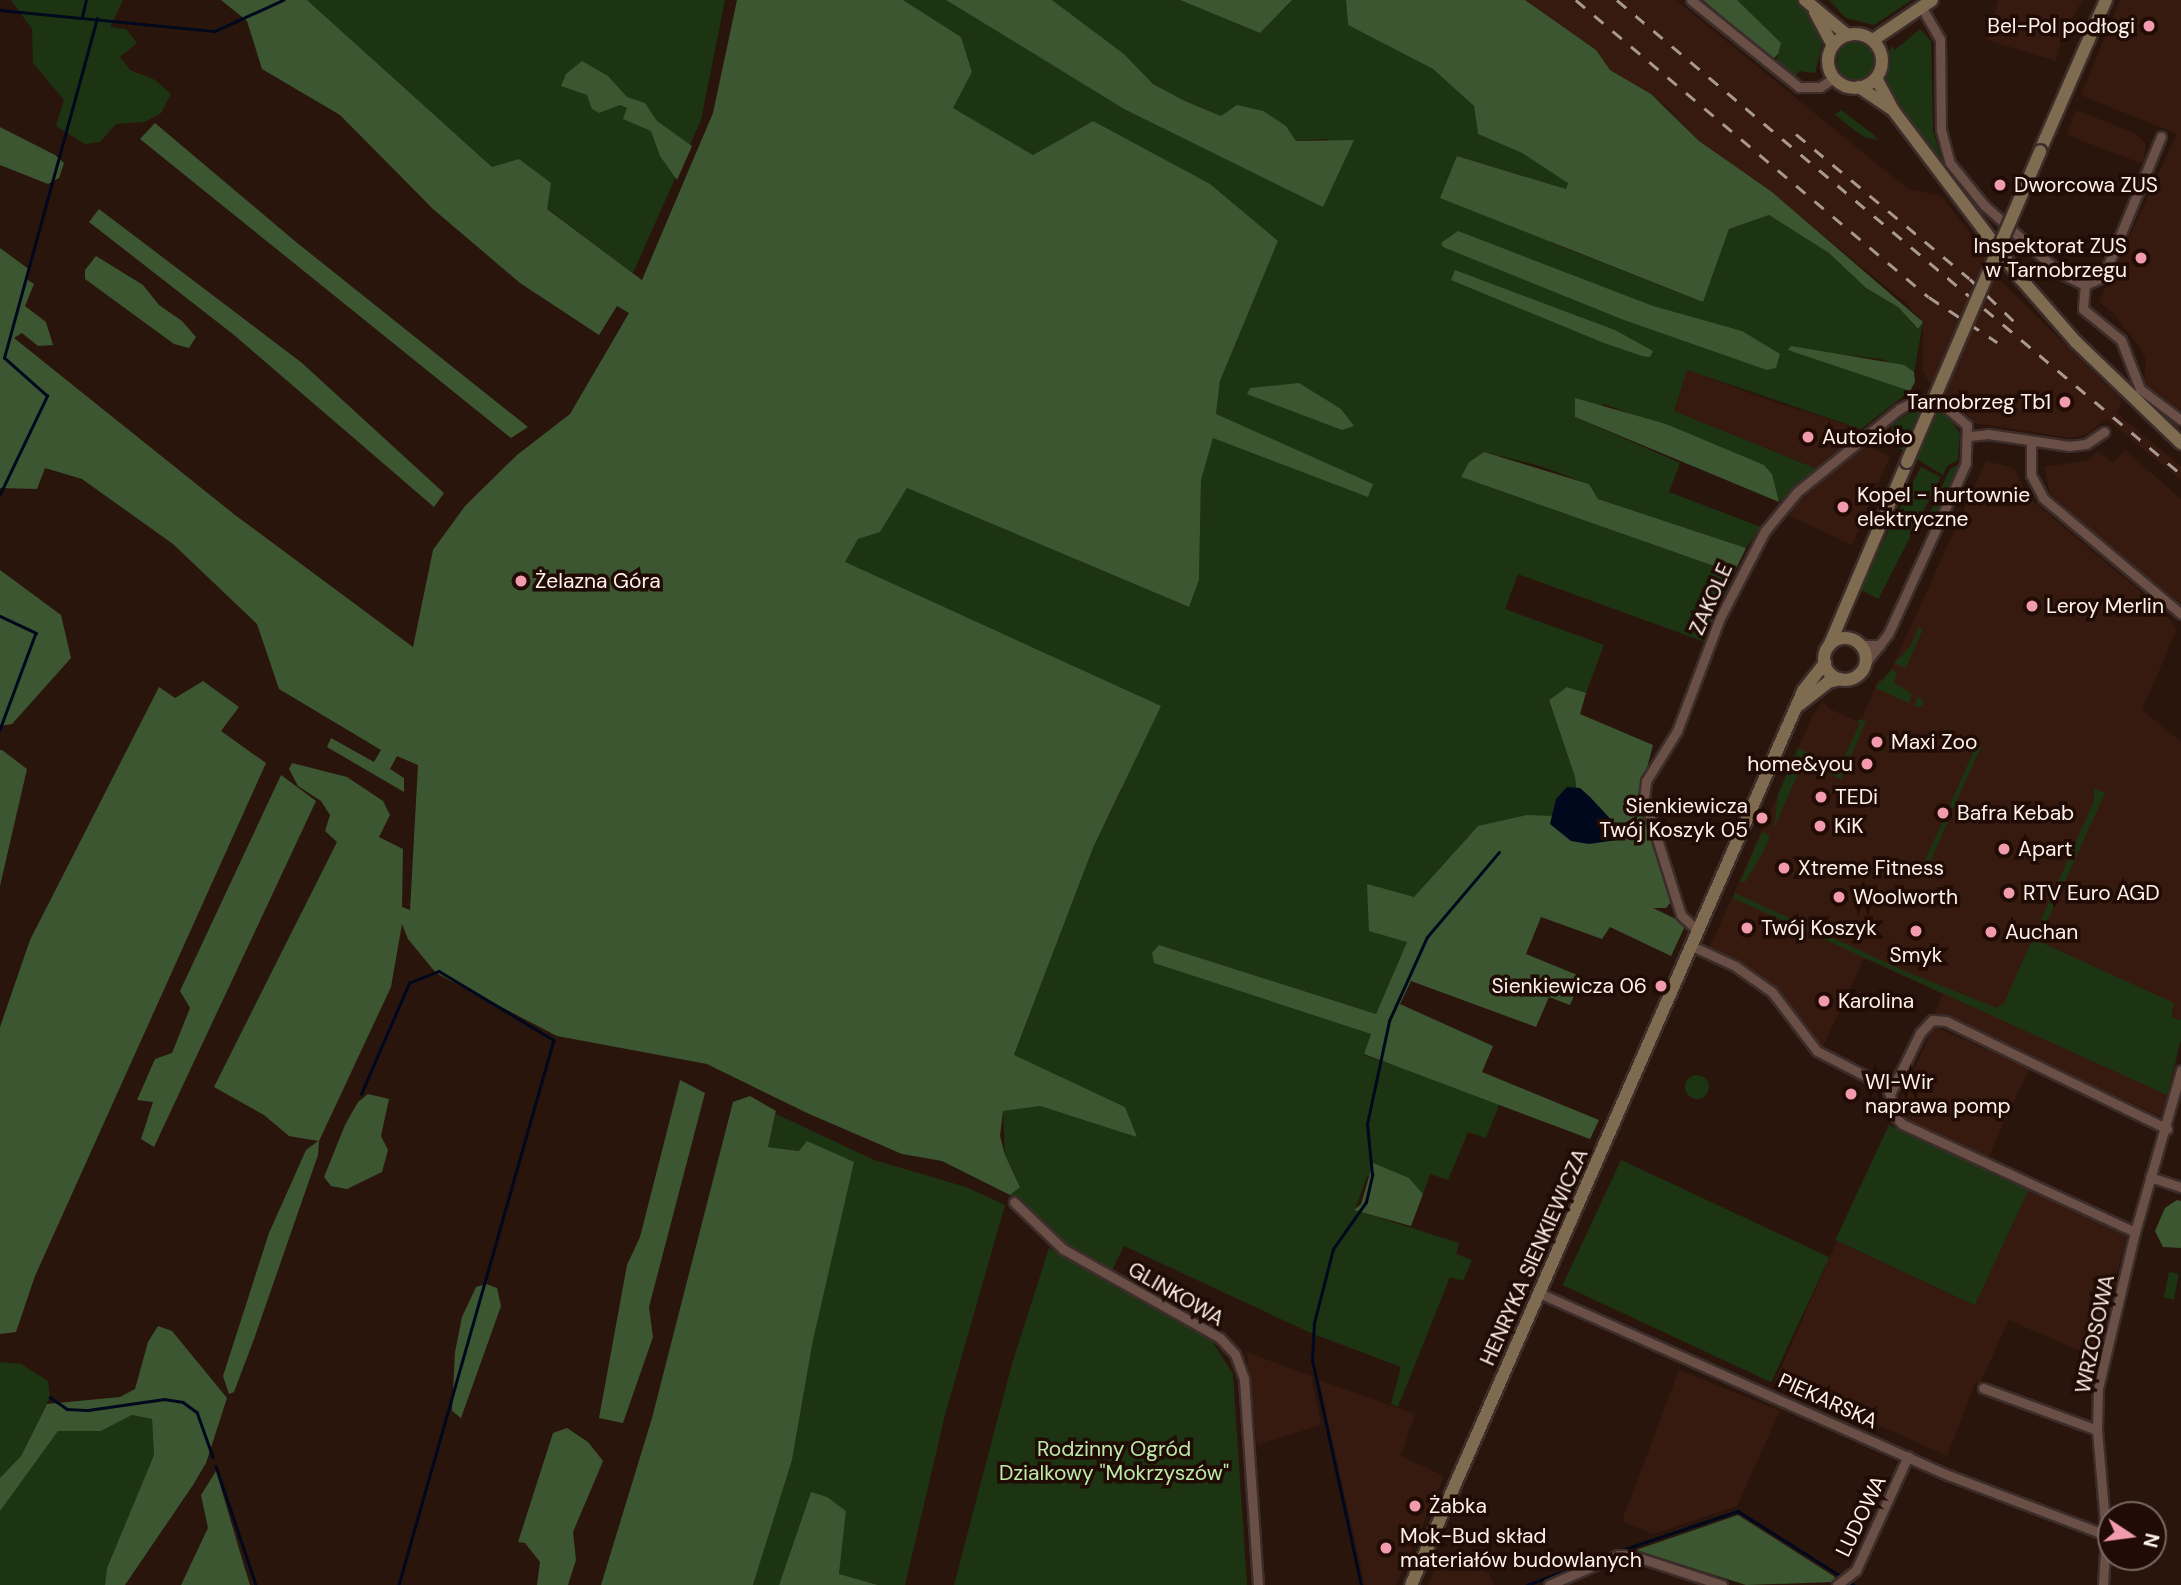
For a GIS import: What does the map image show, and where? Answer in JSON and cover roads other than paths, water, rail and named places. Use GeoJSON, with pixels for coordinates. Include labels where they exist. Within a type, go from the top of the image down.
{"type":"FeatureCollection","features":[{"type":"Feature","properties":{"kind":"main road"},"geometry":{"type":"LineString","coordinates":[[2090,30],[2097,0]]}},
{"type":"Feature","properties":{"kind":"main road"},"geometry":{"type":"LineString","coordinates":[[1838,620],[1866,662],[1857,676],[1840,679],[1825,663],[1838,620],[2090,30],[2106,0]]}},
{"type":"Feature","properties":{"kind":"main road"},"geometry":{"type":"LineString","coordinates":[[1809,4],[1833,46]]}},
{"type":"Feature","properties":{"kind":"main road"},"geometry":{"type":"LineString","coordinates":[[1809,4],[1847,35],[1876,44]]}},
{"type":"Feature","properties":{"kind":"main road"},"geometry":{"type":"LineString","coordinates":[[1876,44],[1927,4]]}},
{"type":"Feature","properties":{"kind":"main road"},"geometry":{"type":"LineString","coordinates":[[1847,35],[1833,46],[1829,65],[1834,78],[1859,87],[1893,110]]}},
{"type":"Feature","properties":{"kind":"main road"},"geometry":{"type":"LineString","coordinates":[[1859,87],[1876,78],[1881,69],[1876,44]]}},
{"type":"Feature","properties":{"kind":"main road"},"geometry":{"type":"LineString","coordinates":[[1876,78],[1893,110],[1990,240],[2076,342],[2181,443]]}},
{"type":"Feature","properties":{"kind":"main road"},"geometry":{"type":"LineString","coordinates":[[1829,646],[1855,642]]}},
{"type":"Feature","properties":{"kind":"main road","name":"HENRYKA SIENKIEWICZA"},"geometry":{"type":"LineString","coordinates":[[1411,1585],[1796,708],[1807,685],[1825,663]]}},
{"type":"Feature","properties":{"kind":"main road","name":"HENRYKA SIENKIEWICZA"},"geometry":{"type":"LineString","coordinates":[[1796,708],[1820,687],[1840,679]]}},
{"type":"Feature","properties":{"kind":"street"},"geometry":{"type":"LineString","coordinates":[[1691,0],[1799,87],[1820,87],[1834,78]]}},
{"type":"Feature","properties":{"kind":"street"},"geometry":{"type":"LineString","coordinates":[[1927,4],[1940,40],[1941,130],[1950,163],[1984,205],[2060,273],[2085,285],[2094,285],[2109,265],[2161,136]]}},
{"type":"Feature","properties":{"kind":"street"},"geometry":{"type":"LineString","coordinates":[[2085,285],[2083,309],[2121,340],[2140,389],[2181,420]]}},
{"type":"Feature","properties":{"kind":"street","name":"ZAKOLE"},"geometry":{"type":"LineString","coordinates":[[1698,931],[1681,915],[1643,789],[1677,731],[1720,618],[1753,551],[1797,492],[1908,405],[1939,401],[1961,415],[1970,436]]}},
{"type":"Feature","properties":{"kind":"street"},"geometry":{"type":"LineString","coordinates":[[1866,662],[1880,645],[1962,471],[1970,436],[1988,434],[2031,442],[2078,446],[2104,432]]}},
{"type":"Feature","properties":{"kind":"street"},"geometry":{"type":"LineString","coordinates":[[2031,442],[2031,475],[2042,498],[2181,614]]}},
{"type":"Feature","properties":{"kind":"street"},"geometry":{"type":"LineString","coordinates":[[1855,642],[1880,645]]}},
{"type":"Feature","properties":{"kind":"street"},"geometry":{"type":"LineString","coordinates":[[1692,946],[1735,966],[1772,992],[1817,1051],[1885,1086],[1890,1094],[1894,1115],[1902,1124],[2135,1232]]}},
{"type":"Feature","properties":{"kind":"street"},"geometry":{"type":"LineString","coordinates":[[1890,1094],[1920,1033],[1932,1020],[1946,1021],[2167,1129]]}},
{"type":"Feature","properties":{"kind":"street","name":"WRZOSOWA"},"geometry":{"type":"LineString","coordinates":[[2103,1501],[2097,1430],[2098,1388],[2135,1232],[2167,1129],[2181,1070]]}},
{"type":"Feature","properties":{"kind":"street"},"geometry":{"type":"LineString","coordinates":[[2150,1177],[2181,1187]]}},
{"type":"Feature","properties":{"kind":"street","name":"GLINKOWA"},"geometry":{"type":"LineString","coordinates":[[1014,1202],[1063,1249],[1220,1338],[1235,1354],[1244,1378],[1258,1585]]}},
{"type":"Feature","properties":{"kind":"street","name":"PIEKARSKA"},"geometry":{"type":"LineString","coordinates":[[1539,1293],[1908,1456],[2097,1531]]}},
{"type":"Feature","properties":{"kind":"street"},"geometry":{"type":"LineString","coordinates":[[1983,1388],[2097,1430]]}},
{"type":"Feature","properties":{"kind":"street","name":"LUDOWA"},"geometry":{"type":"LineString","coordinates":[[1837,1585],[1860,1562],[1908,1456]]}},
{"type":"Feature","properties":{"kind":"street"},"geometry":{"type":"LineString","coordinates":[[1549,1585],[1618,1555],[1631,1555],[1721,1585]]}},
{"type":"Feature","properties":{"kind":"water"},"geometry":{"type":"Polygon","coordinates":[[[1567,787],[1580,788],[1590,797],[1617,826],[1621,834],[1617,840],[1589,844],[1571,841],[1550,824],[1556,799],[1567,787]]]}},
{"type":"Feature","properties":{"kind":"waterway"},"geometry":{"type":"LineString","coordinates":[[82,17],[86,0]]}},
{"type":"Feature","properties":{"kind":"waterway"},"geometry":{"type":"LineString","coordinates":[[0,10],[215,31],[283,0]]}},
{"type":"Feature","properties":{"kind":"waterway"},"geometry":{"type":"LineString","coordinates":[[0,494],[47,396],[4,358],[97,19]]}},
{"type":"Feature","properties":{"kind":"waterway"},"geometry":{"type":"LineString","coordinates":[[0,616],[36,633],[0,730]]}},
{"type":"Feature","properties":{"kind":"waterway"},"geometry":{"type":"LineString","coordinates":[[1361,1585],[1312,1360],[1314,1323],[1333,1249],[1366,1202],[1372,1175],[1367,1124],[1389,1021],[1427,937],[1499,852]]}},
{"type":"Feature","properties":{"kind":"waterway"},"geometry":{"type":"LineString","coordinates":[[361,1094],[409,983],[439,971],[554,1040],[399,1585]]}},
{"type":"Feature","properties":{"kind":"waterway"},"geometry":{"type":"LineString","coordinates":[[50,1397],[67,1409],[88,1410],[164,1399],[183,1402],[197,1412],[213,1457]]}},
{"type":"Feature","properties":{"kind":"waterway"},"geometry":{"type":"LineString","coordinates":[[216,1466],[256,1585]]}},
{"type":"Feature","properties":{"kind":"waterway"},"geometry":{"type":"LineString","coordinates":[[1619,1551],[1738,1511],[1841,1576]]}},
{"type":"Feature","properties":{"kind":"waterway"},"geometry":{"type":"LineString","coordinates":[[1527,1585],[1613,1553]]}},
{"type":"Feature","properties":{"kind":"railway"},"geometry":{"type":"LineString","coordinates":[[1576,0],[1929,297],[1997,342]]}},
{"type":"Feature","properties":{"kind":"railway"},"geometry":{"type":"LineString","coordinates":[[1617,0],[2181,474]]}},
{"type":"Feature","properties":{"kind":"railway"},"geometry":{"type":"LineString","coordinates":[[1796,134],[1970,279],[2019,326]]}},
{"type":"Feature","properties":{"kind":"place","name":"Bel-Pol podłogi"},"geometry":{"type":"Point","coordinates":[2149,26]}},
{"type":"Feature","properties":{"kind":"place","name":"Dworcowa ZUS"},"geometry":{"type":"Point","coordinates":[2000,185]}},
{"type":"Feature","properties":{"kind":"place","name":"Inspektorat ZUS w Tarnobrzegu"},"geometry":{"type":"Point","coordinates":[2141,258]}},
{"type":"Feature","properties":{"kind":"place","name":"Tarnobrzeg Tb1"},"geometry":{"type":"Point","coordinates":[2065,402]}},
{"type":"Feature","properties":{"kind":"place","name":"Autozioło"},"geometry":{"type":"Point","coordinates":[1808,437]}},
{"type":"Feature","properties":{"kind":"place","name":"Kopel - hurtownie elektryczne"},"geometry":{"type":"Point","coordinates":[1843,507]}},
{"type":"Feature","properties":{"kind":"place","name":"Żelazna Góra"},"geometry":{"type":"Point","coordinates":[521,581]}},
{"type":"Feature","properties":{"kind":"place","name":"Leroy Merlin"},"geometry":{"type":"Point","coordinates":[2032,606]}},
{"type":"Feature","properties":{"kind":"place","name":"Maxi Zoo"},"geometry":{"type":"Point","coordinates":[1877,742]}},
{"type":"Feature","properties":{"kind":"place","name":"home&you"},"geometry":{"type":"Point","coordinates":[1867,764]}},
{"type":"Feature","properties":{"kind":"place","name":"TEDi"},"geometry":{"type":"Point","coordinates":[1821,797]}},
{"type":"Feature","properties":{"kind":"place","name":"Bafra Kebab"},"geometry":{"type":"Point","coordinates":[1943,813]}},
{"type":"Feature","properties":{"kind":"place","name":"Sienkiewicza Twój Koszyk 05"},"geometry":{"type":"Point","coordinates":[1762,818]}},
{"type":"Feature","properties":{"kind":"place","name":"KiK"},"geometry":{"type":"Point","coordinates":[1820,826]}},
{"type":"Feature","properties":{"kind":"place","name":"Apart"},"geometry":{"type":"Point","coordinates":[2004,849]}},
{"type":"Feature","properties":{"kind":"place","name":"Xtreme Fitness"},"geometry":{"type":"Point","coordinates":[1784,868]}},
{"type":"Feature","properties":{"kind":"place","name":"RTV Euro AGD"},"geometry":{"type":"Point","coordinates":[2009,893]}},
{"type":"Feature","properties":{"kind":"place","name":"Woolworth"},"geometry":{"type":"Point","coordinates":[1839,897]}},
{"type":"Feature","properties":{"kind":"place","name":"Twój Koszyk"},"geometry":{"type":"Point","coordinates":[1747,928]}},
{"type":"Feature","properties":{"kind":"place","name":"Smyk"},"geometry":{"type":"Point","coordinates":[1916,931]}},
{"type":"Feature","properties":{"kind":"place","name":"Auchan"},"geometry":{"type":"Point","coordinates":[1991,932]}},
{"type":"Feature","properties":{"kind":"place","name":"Sienkiewicza 06"},"geometry":{"type":"Point","coordinates":[1661,986]}},
{"type":"Feature","properties":{"kind":"place","name":"Karolina"},"geometry":{"type":"Point","coordinates":[1824,1001]}},
{"type":"Feature","properties":{"kind":"place","name":"Wl-Wir naprawa pomp"},"geometry":{"type":"Point","coordinates":[1851,1094]}},
{"type":"Feature","properties":{"kind":"place","name":"Żabka"},"geometry":{"type":"Point","coordinates":[1415,1506]}},
{"type":"Feature","properties":{"kind":"place","name":"Mok-Bud skład materiałów budowlanych"},"geometry":{"type":"Point","coordinates":[1386,1548]}},
{"type":"Feature","properties":{"kind":"park label","name":"Rodzinny Ogród Dzialkowy \"Mokrzyszów\""},"geometry":{"type":"Point","coordinates":[1114,1461]}}]}
